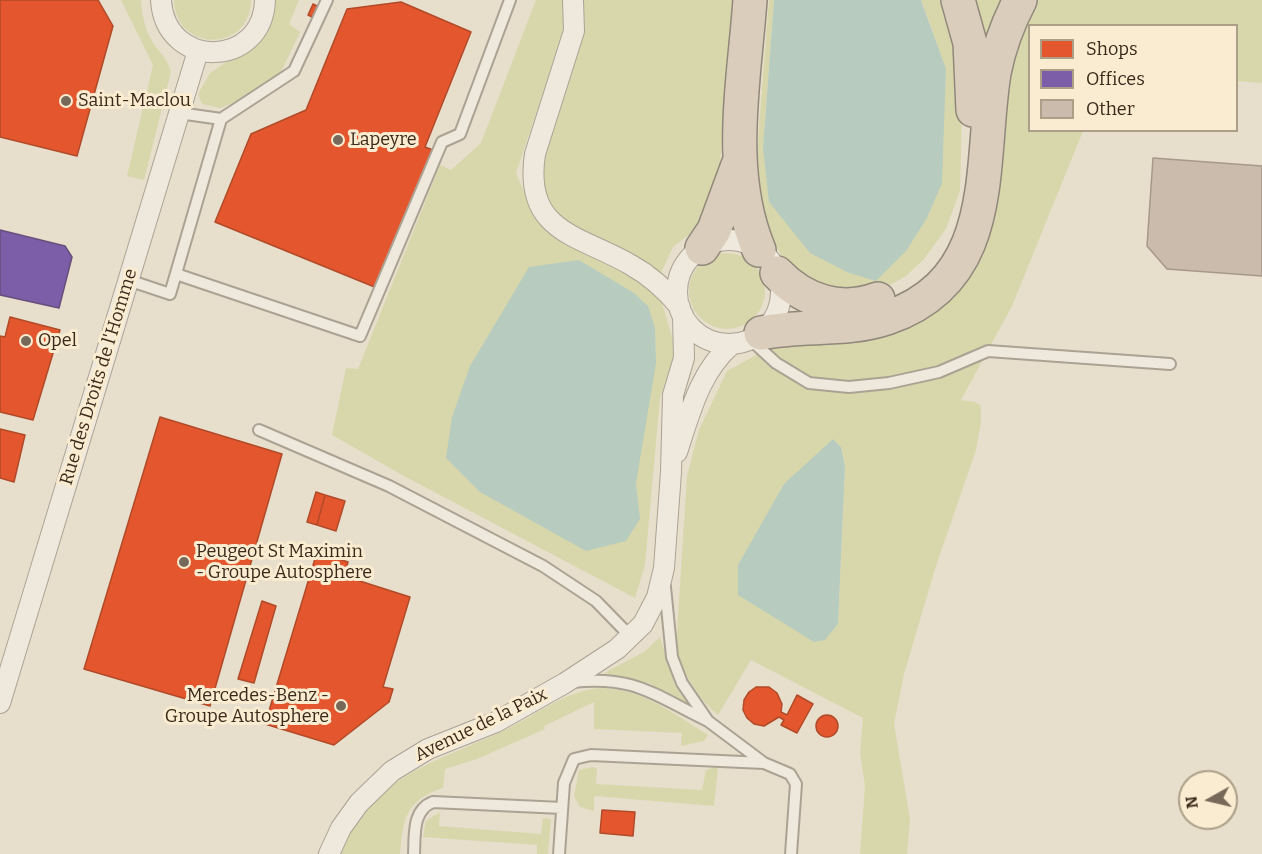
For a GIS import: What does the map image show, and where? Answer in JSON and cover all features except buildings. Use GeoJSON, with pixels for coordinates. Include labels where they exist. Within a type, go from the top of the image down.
{"type":"FeatureCollection","features":[{"type":"Feature","properties":{"kind":"highway"},"geometry":{"type":"LineString","coordinates":[[750,0],[738,163],[747,215],[768,262],[792,289],[812,299],[838,305],[860,304],[884,297],[908,284],[930,266],[946,247],[958,224],[965,204],[970,160],[972,62],[967,26],[958,0]]}},
{"type":"Feature","properties":{"kind":"highway"},"geometry":{"type":"LineString","coordinates":[[748,338],[795,327],[854,326],[887,318],[924,298],[952,270],[969,243],[980,216],[995,70],[1003,38],[1020,0]]}},
{"type":"Feature","properties":{"kind":"highway"},"geometry":{"type":"LineString","coordinates":[[702,248],[714,230],[738,163]]}},
{"type":"Feature","properties":{"kind":"street"},"geometry":{"type":"LineString","coordinates":[[161,0],[163,14],[171,32],[186,45],[198,51],[224,52],[242,44],[259,24],[265,0]]}},
{"type":"Feature","properties":{"kind":"street"},"geometry":{"type":"LineString","coordinates":[[573,0],[574,30],[535,154],[532,175],[538,197],[547,216],[561,230],[581,243],[618,258],[649,275],[700,335],[718,343],[748,338],[778,309],[780,288],[768,262],[745,243],[730,240],[716,242],[690,257],[680,277],[681,311]]}},
{"type":"Feature","properties":{"kind":"street","name":"Rue des Droits de l'Homme"},"geometry":{"type":"LineString","coordinates":[[0,703],[198,51]]}},
{"type":"Feature","properties":{"kind":"street","name":"Avenue de la Paix"},"geometry":{"type":"LineString","coordinates":[[329,854],[341,828],[358,803],[392,771],[428,749],[496,722],[566,683],[631,637],[650,611],[657,597],[664,568],[671,472],[673,395],[684,358],[681,311]]}},
{"type":"Feature","properties":{"kind":"street","name":"Avenue de la Paix"},"geometry":{"type":"LineString","coordinates":[[671,472],[699,388],[714,362],[748,338]]}},
{"type":"Feature","properties":{"kind":"lane"},"geometry":{"type":"LineString","coordinates":[[128,280],[170,294],[221,119],[294,70],[327,0]]}},
{"type":"Feature","properties":{"kind":"lane"},"geometry":{"type":"LineString","coordinates":[[176,274],[360,336],[442,142],[460,134],[510,0]]}},
{"type":"Feature","properties":{"kind":"lane"},"geometry":{"type":"LineString","coordinates":[[179,113],[221,119]]}},
{"type":"Feature","properties":{"kind":"lane"},"geometry":{"type":"LineString","coordinates":[[748,338],[776,363],[810,382],[849,387],[889,383],[939,372],[988,351],[1170,364]]}},
{"type":"Feature","properties":{"kind":"lane"},"geometry":{"type":"LineString","coordinates":[[259,430],[389,486],[543,566],[596,601],[631,637]]}},
{"type":"Feature","properties":{"kind":"lane"},"geometry":{"type":"LineString","coordinates":[[664,568],[672,657],[681,682],[708,721]]}},
{"type":"Feature","properties":{"kind":"lane"},"geometry":{"type":"LineString","coordinates":[[566,683],[612,680],[636,685],[708,721],[764,763],[790,774],[796,784],[791,854]]}},
{"type":"Feature","properties":{"kind":"lane"},"geometry":{"type":"LineString","coordinates":[[558,854],[566,774],[574,759],[582,756],[764,763]]}},
{"type":"Feature","properties":{"kind":"lane"},"geometry":{"type":"LineString","coordinates":[[414,854],[417,816],[426,804],[433,802],[562,808]]}},
{"type":"Feature","properties":{"kind":"green space"},"geometry":{"type":"Polygon","coordinates":[[[121,0],[141,0],[149,34],[167,61],[171,72],[144,180],[127,176],[153,65],[121,0]]]}},
{"type":"Feature","properties":{"kind":"green space"},"geometry":{"type":"Polygon","coordinates":[[[174,0],[251,0],[247,17],[239,30],[227,37],[213,40],[199,37],[187,30],[178,17],[174,0]]]}},
{"type":"Feature","properties":{"kind":"green space"},"geometry":{"type":"Polygon","coordinates":[[[271,0],[299,0],[289,24],[300,32],[282,70],[262,91],[220,108],[202,104],[198,94],[210,73],[266,35],[272,20],[271,0]]]}},
{"type":"Feature","properties":{"kind":"green space"},"geometry":{"type":"Polygon","coordinates":[[[536,0],[564,0],[563,34],[516,173],[537,222],[564,243],[637,280],[660,297],[674,344],[672,363],[660,398],[645,565],[635,598],[404,476],[332,435],[346,368],[358,369],[440,165],[451,170],[481,143],[536,0]]]}},
{"type":"Feature","properties":{"kind":"green space"},"geometry":{"type":"Polygon","coordinates":[[[580,0],[735,0],[717,197],[709,219],[673,247],[661,273],[564,222],[547,197],[543,177],[544,153],[580,0]]]}},
{"type":"Feature","properties":{"kind":"green space"},"geometry":{"type":"Polygon","coordinates":[[[769,0],[774,0],[763,148],[933,32],[921,0],[951,0],[963,68],[960,191],[946,229],[924,259],[906,276],[886,287],[860,294],[794,277],[779,251],[758,224],[754,190],[769,0]]]}},
{"type":"Feature","properties":{"kind":"green space"},"geometry":{"type":"Polygon","coordinates":[[[971,0],[1009,0],[990,48],[971,0]]]}},
{"type":"Feature","properties":{"kind":"green space"},"geometry":{"type":"Polygon","coordinates":[[[1034,0],[1262,0],[1262,83],[1238,81],[1238,24],[1028,24],[1028,132],[1083,132],[1012,306],[961,400],[975,402],[981,406],[981,422],[976,450],[935,569],[904,674],[894,724],[910,819],[907,854],[860,854],[865,786],[860,753],[863,718],[751,660],[718,715],[697,693],[683,668],[676,648],[687,476],[699,430],[727,371],[758,354],[958,275],[1004,62],[1034,0]],[[833,439],[824,640],[838,624],[845,466],[841,447],[833,439]]]}},
{"type":"Feature","properties":{"kind":"green space"},"geometry":{"type":"Polygon","coordinates":[[[735,253],[748,259],[759,270],[765,283],[763,306],[748,323],[735,329],[719,329],[706,323],[691,306],[689,283],[695,270],[712,255],[735,253]]]}},
{"type":"Feature","properties":{"kind":"green space"},"geometry":{"type":"Polygon","coordinates":[[[660,637],[675,686],[692,709],[648,683],[604,673],[644,652],[660,637]]]}},
{"type":"Feature","properties":{"kind":"green space"},"geometry":{"type":"Polygon","coordinates":[[[601,688],[631,693],[658,704],[708,735],[704,741],[681,746],[682,733],[594,729],[594,702],[544,726],[545,729],[477,759],[445,769],[443,788],[421,798],[409,812],[405,820],[400,854],[341,854],[355,826],[371,804],[411,773],[509,728],[553,703],[576,693],[601,688]]]}},
{"type":"Feature","properties":{"kind":"green space"},"geometry":{"type":"Polygon","coordinates":[[[718,766],[714,806],[594,796],[594,811],[580,807],[574,796],[579,770],[593,767],[597,769],[596,784],[702,790],[706,770],[718,766]]]}},
{"type":"Feature","properties":{"kind":"green space"},"geometry":{"type":"Polygon","coordinates":[[[440,812],[439,826],[541,834],[543,818],[551,819],[548,854],[537,854],[537,845],[423,837],[426,821],[440,812]]]}},
{"type":"Feature","properties":{"kind":"shaded area"},"geometry":{"type":"Polygon","coordinates":[[[774,0],[921,0],[946,69],[942,183],[927,218],[906,251],[876,281],[849,273],[810,253],[769,202],[763,148],[774,0]]]}},
{"type":"Feature","properties":{"kind":"shaded area"},"geometry":{"type":"Polygon","coordinates":[[[579,260],[634,293],[648,306],[655,328],[656,363],[636,483],[640,519],[626,541],[586,551],[480,492],[446,458],[452,417],[470,366],[529,267],[579,260]]]}},
{"type":"Feature","properties":{"kind":"shaded area"},"geometry":{"type":"Polygon","coordinates":[[[833,439],[841,447],[845,466],[838,624],[825,640],[814,642],[738,595],[738,565],[784,484],[833,439]]]}},
{"type":"Feature","properties":{"kind":"place","name":"Saint-Maclou"},"geometry":{"type":"Point","coordinates":[66,101]}},
{"type":"Feature","properties":{"kind":"place","name":"Lapeyre"},"geometry":{"type":"Point","coordinates":[338,140]}},
{"type":"Feature","properties":{"kind":"place","name":"Opel"},"geometry":{"type":"Point","coordinates":[26,341]}},
{"type":"Feature","properties":{"kind":"place","name":"Peugeot St Maximin - Groupe Autosphere"},"geometry":{"type":"Point","coordinates":[184,562]}},
{"type":"Feature","properties":{"kind":"place","name":"Mercedes-Benz - Groupe Autosphere"},"geometry":{"type":"Point","coordinates":[341,706]}}]}
